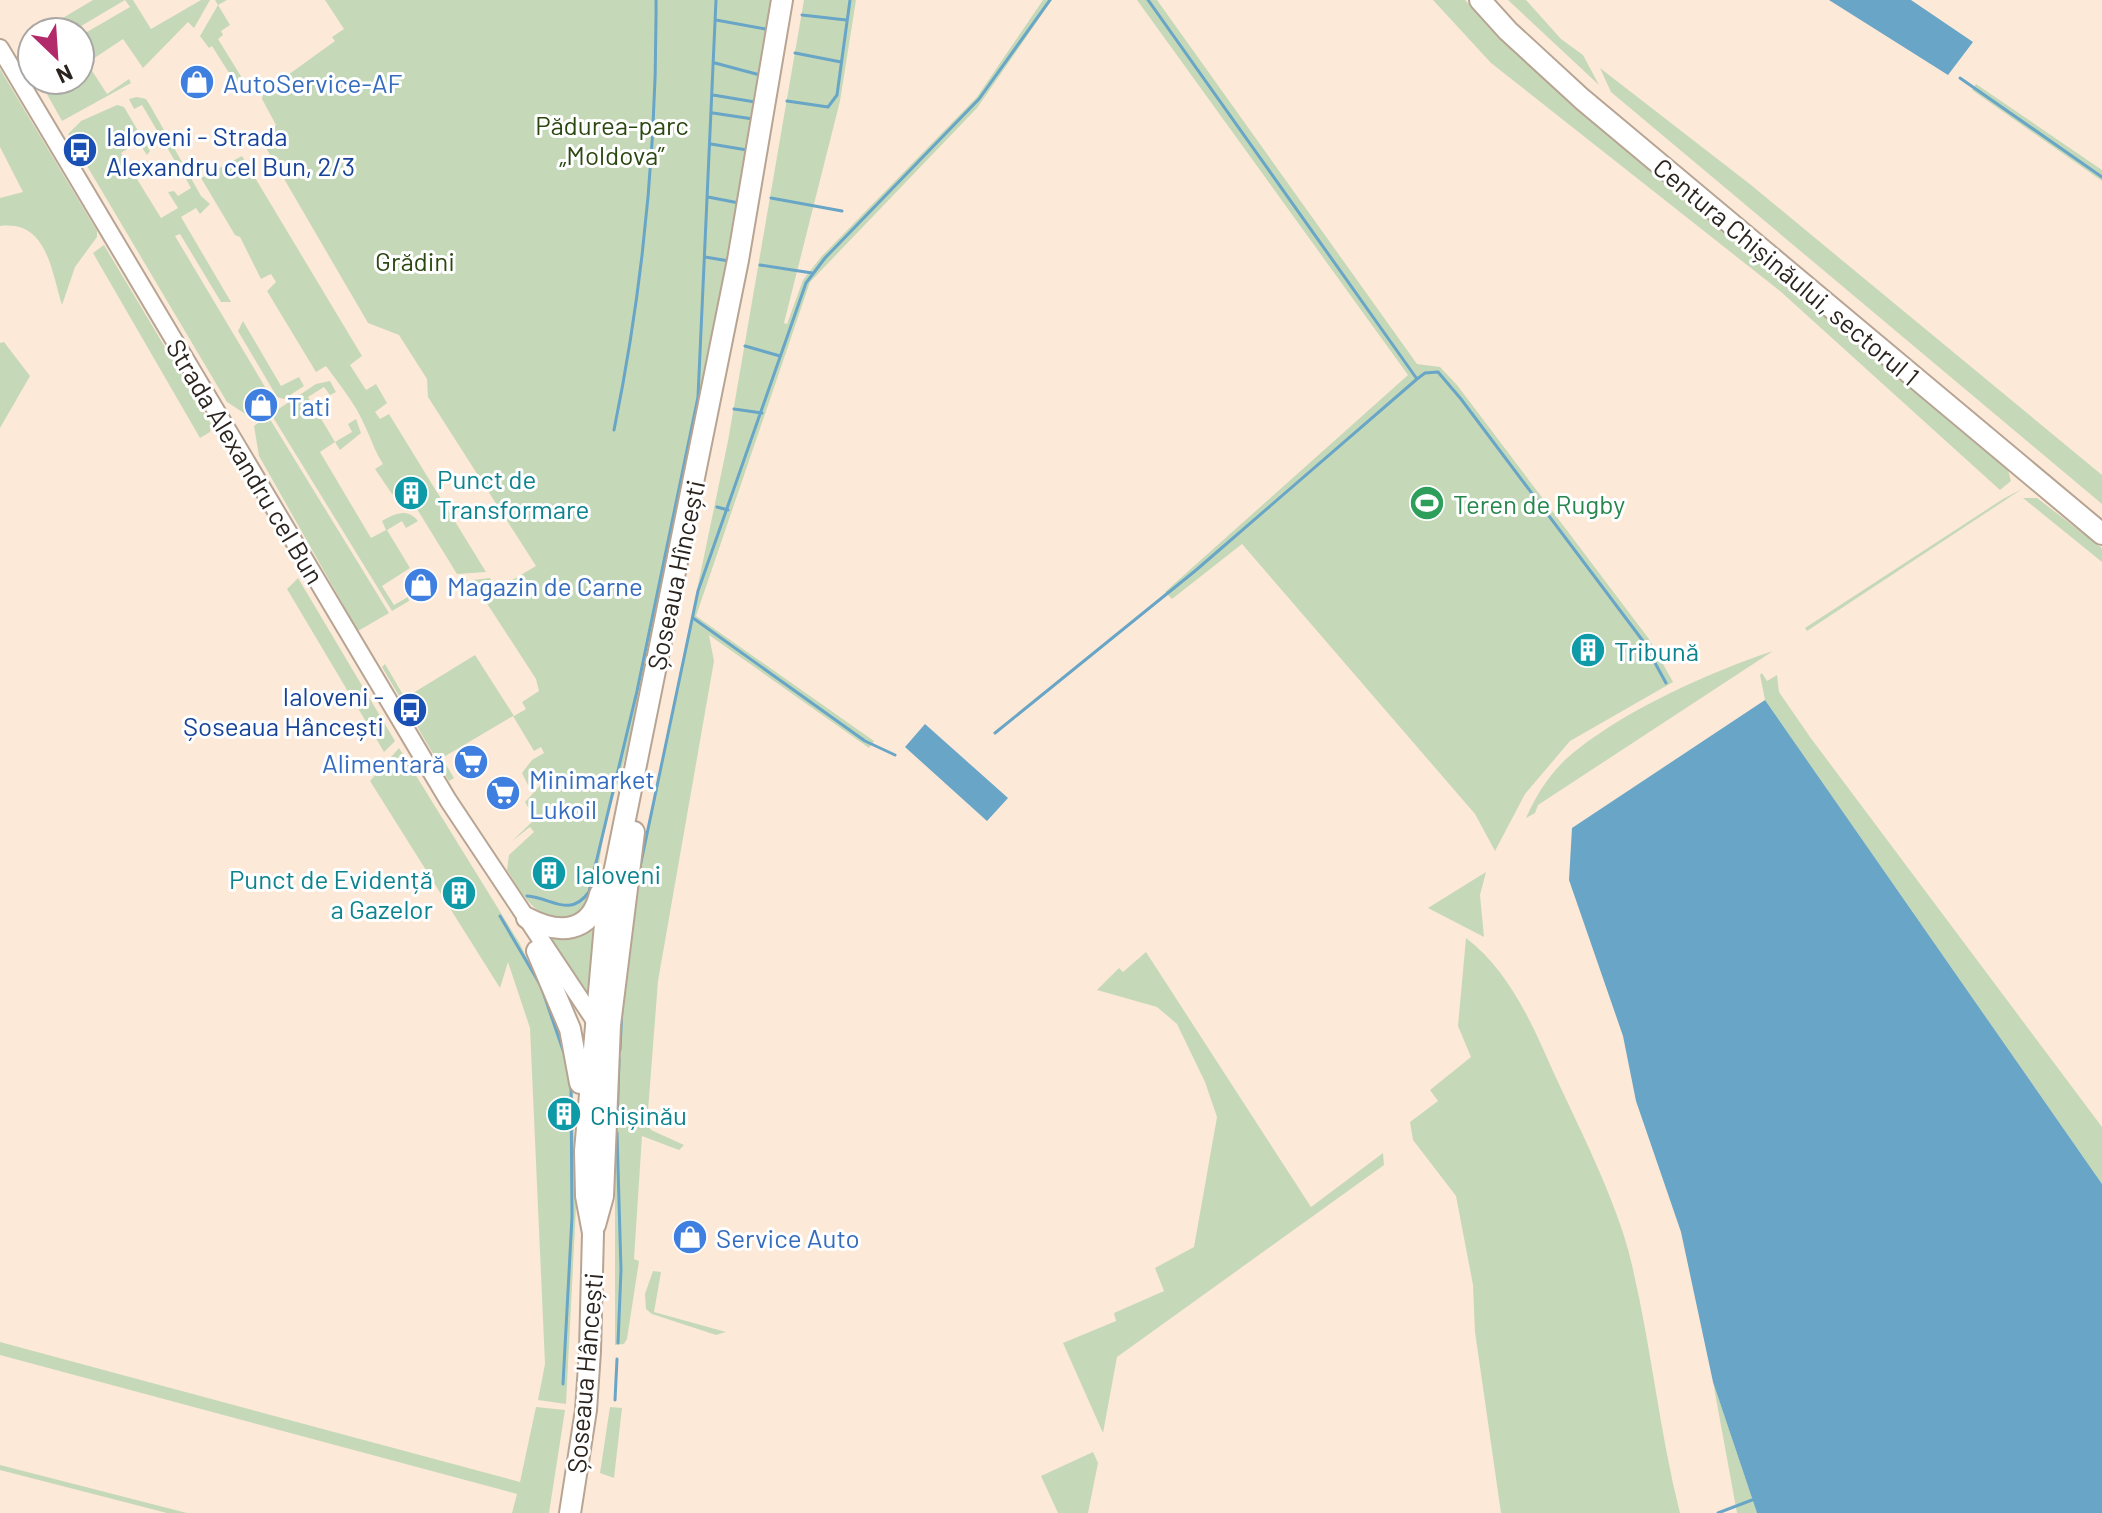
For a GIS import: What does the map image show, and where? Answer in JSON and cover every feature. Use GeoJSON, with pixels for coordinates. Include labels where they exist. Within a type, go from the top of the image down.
{"type":"FeatureCollection","features":[{"type":"Feature","properties":{"kind":"highway","name":"Șoseaua Hîncești"},"geometry":{"type":"LineString","coordinates":[[597,1020],[606,913],[738,260],[782,0]]}},
{"type":"Feature","properties":{"kind":"highway","name":"Șoseaua Hîncești"},"geometry":{"type":"LineString","coordinates":[[598,1146],[612,1002],[634,833],[735,346],[795,0]]}},
{"type":"Feature","properties":{"kind":"highway","name":"Centura Chișinăului, sectorul 1"},"geometry":{"type":"LineString","coordinates":[[1480,0],[1516,39],[1582,99],[2102,534]]}},
{"type":"Feature","properties":{"kind":"highway","name":"Centura Chișinăului, sectorul 1"},"geometry":{"type":"LineString","coordinates":[[1496,0],[1595,94],[2102,519]]}},
{"type":"Feature","properties":{"kind":"highway"},"geometry":{"type":"LineString","coordinates":[[1871,341],[1908,379],[2102,542]]}},
{"type":"Feature","properties":{"kind":"highway"},"geometry":{"type":"LineString","coordinates":[[527,918],[550,928],[567,929],[585,923],[597,906],[633,739],[658,653]]}},
{"type":"Feature","properties":{"kind":"highway"},"geometry":{"type":"LineString","coordinates":[[597,1020],[604,1013],[621,887],[634,833]]}},
{"type":"Feature","properties":{"kind":"highway"},"geometry":{"type":"LineString","coordinates":[[537,951],[575,1044],[580,1080],[580,1133],[598,1146]]}},
{"type":"Feature","properties":{"kind":"highway"},"geometry":{"type":"LineString","coordinates":[[597,1020],[609,1011],[612,1002]]}},
{"type":"Feature","properties":{"kind":"highway"},"geometry":{"type":"LineString","coordinates":[[597,1020],[602,1040],[598,1146]]}},
{"type":"Feature","properties":{"kind":"highway","name":"Șoseaua Hâncești"},"geometry":{"type":"LineString","coordinates":[[570,1513],[587,1402],[593,1233],[586,1196],[598,1146]]}},
{"type":"Feature","properties":{"kind":"main road","name":"Strada Alexandru cel Bun"},"geometry":{"type":"LineString","coordinates":[[0,48],[494,872],[597,1020]]}},
{"type":"Feature","properties":{"kind":"main road","name":"Strada Alexandru cel Bun"},"geometry":{"type":"LineString","coordinates":[[494,872],[497,885],[580,1015],[585,1020],[597,1020]]}},
{"type":"Feature","properties":{"kind":"green space"},"geometry":{"type":"Polygon","coordinates":[[[93,0],[125,0],[96,17],[66,16],[93,0]]]}},
{"type":"Feature","properties":{"kind":"green space"},"geometry":{"type":"Polygon","coordinates":[[[125,0],[133,0],[151,29],[201,0],[210,0],[194,28],[188,22],[143,68],[123,39],[96,57],[96,27],[130,7],[125,0]]]}},
{"type":"Feature","properties":{"kind":"green space","name":"Pădurea-parc „Moldova”"},"geometry":{"type":"Polygon","coordinates":[[[325,0],[776,0],[752,145],[638,713],[605,826],[594,895],[575,917],[562,918],[542,913],[527,900],[507,870],[509,855],[534,832],[530,827],[512,841],[535,819],[525,802],[547,778],[544,774],[529,787],[522,773],[532,760],[544,753],[541,747],[534,751],[513,716],[442,758],[454,778],[449,781],[382,667],[385,664],[405,698],[475,655],[514,716],[526,709],[522,702],[539,691],[536,679],[475,585],[464,581],[490,578],[497,589],[536,566],[428,397],[427,379],[399,335],[368,323],[262,141],[276,125],[262,99],[263,93],[335,41],[332,37],[344,29],[325,0]]]}},
{"type":"Feature","properties":{"kind":"green space"},"geometry":{"type":"Polygon","coordinates":[[[804,0],[856,0],[840,101],[784,323],[787,324],[803,280],[821,257],[977,97],[1043,0],[1052,0],[977,108],[810,282],[696,616],[874,741],[869,748],[709,635],[714,661],[658,981],[647,1124],[651,1130],[684,1145],[679,1150],[642,1136],[634,1259],[639,1261],[627,1339],[624,1344],[615,1345],[615,1131],[622,999],[641,859],[728,441],[804,0]]]}},
{"type":"Feature","properties":{"kind":"green space"},"geometry":{"type":"Polygon","coordinates":[[[1137,0],[1157,0],[1417,364],[1440,367],[1457,385],[1649,639],[1673,682],[1570,741],[1525,794],[1495,851],[1475,814],[1242,544],[1172,599],[1165,592],[1408,375],[1137,0]]]}},
{"type":"Feature","properties":{"kind":"green space"},"geometry":{"type":"Polygon","coordinates":[[[1433,0],[1465,0],[1584,114],[1823,310],[2008,470],[2011,481],[2000,490],[1780,291],[1491,63],[1433,0]]]}},
{"type":"Feature","properties":{"kind":"green space"},"geometry":{"type":"Polygon","coordinates":[[[1508,0],[1526,0],[1561,39],[1583,55],[1599,85],[1508,0]]]}},
{"type":"Feature","properties":{"kind":"green space"},"geometry":{"type":"Polygon","coordinates":[[[218,5],[230,25],[221,31],[223,35],[218,39],[250,91],[246,94],[241,92],[212,46],[209,48],[200,36],[218,5]]]}},
{"type":"Feature","properties":{"kind":"green space"},"geometry":{"type":"Polygon","coordinates":[[[1600,68],[1751,185],[2102,475],[2102,504],[1611,92],[1600,68]]]}},
{"type":"Feature","properties":{"kind":"green space"},"geometry":{"type":"Polygon","coordinates":[[[0,69],[97,231],[97,237],[75,267],[62,305],[50,263],[37,239],[16,226],[0,226],[0,198],[23,192],[0,147],[0,69]]]}},
{"type":"Feature","properties":{"kind":"green space"},"geometry":{"type":"Polygon","coordinates":[[[96,77],[107,94],[129,79],[131,83],[62,121],[48,96],[96,96],[96,77]]]}},
{"type":"Feature","properties":{"kind":"green space"},"geometry":{"type":"Polygon","coordinates":[[[1976,84],[2102,170],[2102,181],[1972,90],[1976,84]]]}},
{"type":"Feature","properties":{"kind":"green space"},"geometry":{"type":"Polygon","coordinates":[[[129,99],[146,99],[201,196],[210,204],[200,214],[196,208],[181,217],[231,302],[221,302],[180,234],[175,236],[271,397],[270,408],[260,390],[247,398],[257,416],[253,419],[227,402],[68,134],[81,121],[117,105],[124,107],[150,151],[147,155],[138,142],[121,153],[161,218],[178,208],[168,192],[174,191],[178,196],[191,188],[180,168],[169,165],[175,161],[142,105],[134,109],[129,99]]]}},
{"type":"Feature","properties":{"kind":"green space"},"geometry":{"type":"Polygon","coordinates":[[[242,156],[362,356],[350,365],[366,390],[376,384],[387,403],[375,412],[380,419],[389,414],[486,572],[457,574],[417,509],[401,495],[392,494],[375,469],[383,464],[356,409],[326,366],[316,372],[267,291],[276,282],[271,274],[261,279],[240,237],[235,235],[201,178],[242,156]]]}},
{"type":"Feature","properties":{"kind":"green space"},"geometry":{"type":"Polygon","coordinates":[[[104,245],[211,424],[210,432],[200,438],[93,253],[104,245]]]}},
{"type":"Feature","properties":{"kind":"green space"},"geometry":{"type":"Polygon","coordinates":[[[243,321],[281,386],[299,377],[304,386],[284,399],[277,397],[238,331],[243,321]]]}},
{"type":"Feature","properties":{"kind":"green space"},"geometry":{"type":"Polygon","coordinates":[[[4,342],[30,376],[0,428],[0,343],[4,342]]]}},
{"type":"Feature","properties":{"kind":"green space"},"geometry":{"type":"Polygon","coordinates":[[[330,381],[336,392],[330,395],[324,387],[308,397],[335,442],[320,452],[371,538],[386,530],[382,521],[396,514],[409,514],[418,521],[406,528],[402,521],[387,530],[410,568],[382,586],[394,605],[408,597],[409,601],[392,611],[271,414],[316,384],[330,381]]]}},
{"type":"Feature","properties":{"kind":"green space"},"geometry":{"type":"Polygon","coordinates":[[[268,416],[389,613],[358,631],[259,456],[254,426],[268,416]]]}},
{"type":"Feature","properties":{"kind":"green space"},"geometry":{"type":"Polygon","coordinates":[[[356,419],[361,433],[340,450],[335,442],[352,432],[348,424],[356,419]]]}},
{"type":"Feature","properties":{"kind":"green space"},"geometry":{"type":"Polygon","coordinates":[[[2022,489],[1807,631],[1805,628],[2003,499],[2022,489]]]}},
{"type":"Feature","properties":{"kind":"green space"},"geometry":{"type":"Polygon","coordinates":[[[2023,498],[2037,498],[2102,548],[2102,562],[2023,498]]]}},
{"type":"Feature","properties":{"kind":"green space"},"geometry":{"type":"Polygon","coordinates":[[[298,578],[395,741],[384,752],[287,589],[298,578]]]}},
{"type":"Feature","properties":{"kind":"green space"},"geometry":{"type":"Polygon","coordinates":[[[1773,651],[1538,805],[1535,813],[1526,818],[1554,772],[1569,756],[1599,734],[1671,692],[1773,651]]]}},
{"type":"Feature","properties":{"kind":"green space"},"geometry":{"type":"Polygon","coordinates":[[[1762,673],[1767,681],[1777,675],[1779,692],[1810,737],[2102,1127],[2102,1184],[1765,700],[1762,673]]]}},
{"type":"Feature","properties":{"kind":"green space"},"geometry":{"type":"Polygon","coordinates":[[[399,748],[520,944],[561,1029],[573,1087],[576,1207],[566,1404],[538,1400],[545,1364],[530,1028],[508,962],[500,988],[370,781],[399,748]]]}},
{"type":"Feature","properties":{"kind":"green space"},"geometry":{"type":"Polygon","coordinates":[[[1486,872],[1480,895],[1484,937],[1428,908],[1486,872]]]}},
{"type":"Feature","properties":{"kind":"green space"},"geometry":{"type":"Polygon","coordinates":[[[597,919],[589,1002],[539,930],[597,919]]]}},
{"type":"Feature","properties":{"kind":"green space"},"geometry":{"type":"Polygon","coordinates":[[[1466,938],[1494,965],[1527,1015],[1616,1213],[1638,1292],[1680,1513],[1501,1513],[1475,1332],[1473,1285],[1456,1196],[1413,1140],[1410,1122],[1438,1101],[1430,1090],[1471,1057],[1458,1026],[1466,938]]]}},
{"type":"Feature","properties":{"kind":"green space"},"geometry":{"type":"Polygon","coordinates":[[[1146,952],[1311,1207],[1383,1153],[1384,1165],[1117,1357],[1103,1433],[1063,1343],[1116,1321],[1114,1313],[1164,1291],[1155,1268],[1194,1247],[1217,1117],[1205,1082],[1177,1024],[1157,1007],[1097,990],[1119,968],[1123,972],[1146,952]]]}},
{"type":"Feature","properties":{"kind":"green space"},"geometry":{"type":"Polygon","coordinates":[[[653,1271],[661,1272],[654,1312],[726,1332],[716,1335],[652,1314],[646,1309],[645,1294],[653,1271]]]}},
{"type":"Feature","properties":{"kind":"green space"},"geometry":{"type":"Polygon","coordinates":[[[0,1342],[520,1482],[536,1407],[565,1410],[549,1513],[512,1513],[517,1494],[0,1355],[0,1342]]]}},
{"type":"Feature","properties":{"kind":"green space"},"geometry":{"type":"Polygon","coordinates":[[[1713,1382],[1757,1513],[1737,1513],[1713,1382]]]}},
{"type":"Feature","properties":{"kind":"green space"},"geometry":{"type":"Polygon","coordinates":[[[610,1407],[622,1408],[614,1478],[600,1473],[610,1407]]]}},
{"type":"Feature","properties":{"kind":"green space"},"geometry":{"type":"Polygon","coordinates":[[[1093,1452],[1098,1463],[1088,1513],[1058,1513],[1041,1476],[1093,1452]]]}},
{"type":"Feature","properties":{"kind":"green space"},"geometry":{"type":"Polygon","coordinates":[[[0,1465],[187,1513],[167,1513],[0,1470],[0,1465]]]}},
{"type":"Feature","properties":{"kind":"water"},"geometry":{"type":"Polygon","coordinates":[[[1829,0],[1911,0],[1973,42],[1948,75],[1829,0]]]}},
{"type":"Feature","properties":{"kind":"water"},"geometry":{"type":"Polygon","coordinates":[[[1765,700],[2102,1184],[2102,1513],[1757,1513],[1713,1382],[1681,1232],[1636,1101],[1623,1036],[1569,880],[1572,828],[1765,700]]]}},
{"type":"Feature","properties":{"kind":"water"},"geometry":{"type":"Polygon","coordinates":[[[925,724],[1008,798],[987,821],[905,747],[925,724]]]}},
{"type":"Feature","properties":{"kind":"waterway"},"geometry":{"type":"LineString","coordinates":[[614,430],[633,323],[646,216],[654,108],[656,0]]}},
{"type":"Feature","properties":{"kind":"waterway"},"geometry":{"type":"LineString","coordinates":[[527,896],[567,905],[582,900],[589,892],[637,691],[698,397],[716,0]]}},
{"type":"Feature","properties":{"kind":"waterway"},"geometry":{"type":"LineString","coordinates":[[787,101],[828,107],[837,95],[850,0]]}},
{"type":"Feature","properties":{"kind":"waterway"},"geometry":{"type":"LineString","coordinates":[[639,872],[698,591],[806,283],[825,258],[979,99],[1050,0]]}},
{"type":"Feature","properties":{"kind":"waterway"},"geometry":{"type":"LineString","coordinates":[[995,733],[1195,571],[1417,379],[1148,0]]}},
{"type":"Feature","properties":{"kind":"waterway"},"geometry":{"type":"LineString","coordinates":[[802,15],[846,20]]}},
{"type":"Feature","properties":{"kind":"waterway"},"geometry":{"type":"LineString","coordinates":[[716,20],[771,30]]}},
{"type":"Feature","properties":{"kind":"waterway"},"geometry":{"type":"LineString","coordinates":[[795,53],[841,62]]}},
{"type":"Feature","properties":{"kind":"waterway"},"geometry":{"type":"LineString","coordinates":[[715,63],[760,75]]}},
{"type":"Feature","properties":{"kind":"waterway"},"geometry":{"type":"LineString","coordinates":[[1960,78],[2102,177]]}},
{"type":"Feature","properties":{"kind":"waterway"},"geometry":{"type":"LineString","coordinates":[[713,95],[755,102]]}},
{"type":"Feature","properties":{"kind":"waterway"},"geometry":{"type":"LineString","coordinates":[[713,113],[753,119]]}},
{"type":"Feature","properties":{"kind":"waterway"},"geometry":{"type":"LineString","coordinates":[[711,144],[747,150]]}},
{"type":"Feature","properties":{"kind":"waterway"},"geometry":{"type":"LineString","coordinates":[[708,197],[739,203]]}},
{"type":"Feature","properties":{"kind":"waterway"},"geometry":{"type":"LineString","coordinates":[[771,198],[842,211]]}},
{"type":"Feature","properties":{"kind":"waterway"},"geometry":{"type":"LineString","coordinates":[[705,257],[729,261]]}},
{"type":"Feature","properties":{"kind":"waterway"},"geometry":{"type":"LineString","coordinates":[[760,265],[812,273]]}},
{"type":"Feature","properties":{"kind":"waterway"},"geometry":{"type":"LineString","coordinates":[[745,346],[780,356]]}},
{"type":"Feature","properties":{"kind":"waterway"},"geometry":{"type":"LineString","coordinates":[[1417,379],[1425,373],[1438,372],[1461,399],[1643,641],[1666,683]]}},
{"type":"Feature","properties":{"kind":"waterway"},"geometry":{"type":"LineString","coordinates":[[734,409],[762,413]]}},
{"type":"Feature","properties":{"kind":"waterway"},"geometry":{"type":"LineString","coordinates":[[717,507],[728,510]]}},
{"type":"Feature","properties":{"kind":"waterway"},"geometry":{"type":"LineString","coordinates":[[693,618],[865,741],[895,755]]}},
{"type":"Feature","properties":{"kind":"waterway"},"geometry":{"type":"LineString","coordinates":[[500,916],[541,986],[564,1053]]}},
{"type":"Feature","properties":{"kind":"waterway"},"geometry":{"type":"LineString","coordinates":[[620,1050],[622,1006]]}},
{"type":"Feature","properties":{"kind":"waterway"},"geometry":{"type":"LineString","coordinates":[[617,1125],[619,1059]]}},
{"type":"Feature","properties":{"kind":"waterway"},"geometry":{"type":"LineString","coordinates":[[563,1384],[572,1217],[571,1084]]}},
{"type":"Feature","properties":{"kind":"waterway"},"geometry":{"type":"LineString","coordinates":[[617,1133],[621,1270],[618,1343]]}},
{"type":"Feature","properties":{"kind":"waterway"},"geometry":{"type":"LineString","coordinates":[[615,1400],[617,1359]]}},
{"type":"Feature","properties":{"kind":"waterway"},"geometry":{"type":"LineString","coordinates":[[1718,1513],[1752,1500]]}},
{"type":"Feature","properties":{"kind":"place","name":"AutoService-AF"},"geometry":{"type":"Point","coordinates":[197,82]}},
{"type":"Feature","properties":{"kind":"place","name":"Ialoveni - Strada Alexandru cel Bun, 2/3"},"geometry":{"type":"Point","coordinates":[80,150]}},
{"type":"Feature","properties":{"kind":"place","name":"Tati"},"geometry":{"type":"Point","coordinates":[261,405]}},
{"type":"Feature","properties":{"kind":"place","name":"Punct de Transformare"},"geometry":{"type":"Point","coordinates":[411,493]}},
{"type":"Feature","properties":{"kind":"place","name":"Teren de Rugby"},"geometry":{"type":"Point","coordinates":[1427,503]}},
{"type":"Feature","properties":{"kind":"place","name":"Magazin de Carne"},"geometry":{"type":"Point","coordinates":[421,585]}},
{"type":"Feature","properties":{"kind":"place","name":"Tribună"},"geometry":{"type":"Point","coordinates":[1588,650]}},
{"type":"Feature","properties":{"kind":"place","name":"Ialoveni - Șoseaua Hâncești"},"geometry":{"type":"Point","coordinates":[410,710]}},
{"type":"Feature","properties":{"kind":"place","name":"Alimentară"},"geometry":{"type":"Point","coordinates":[471,762]}},
{"type":"Feature","properties":{"kind":"place","name":"Minimarket Lukoil"},"geometry":{"type":"Point","coordinates":[503,793]}},
{"type":"Feature","properties":{"kind":"place","name":"Ialoveni"},"geometry":{"type":"Point","coordinates":[549,873]}},
{"type":"Feature","properties":{"kind":"place","name":"Punct de Evidență a Gazelor"},"geometry":{"type":"Point","coordinates":[459,893]}},
{"type":"Feature","properties":{"kind":"place","name":"Chișinău"},"geometry":{"type":"Point","coordinates":[564,1114]}},
{"type":"Feature","properties":{"kind":"place","name":"Service Auto"},"geometry":{"type":"Point","coordinates":[690,1237]}},
{"type":"Feature","properties":{"kind":"park label","name":"Grădini"},"geometry":{"type":"Point","coordinates":[415,260]}}]}
